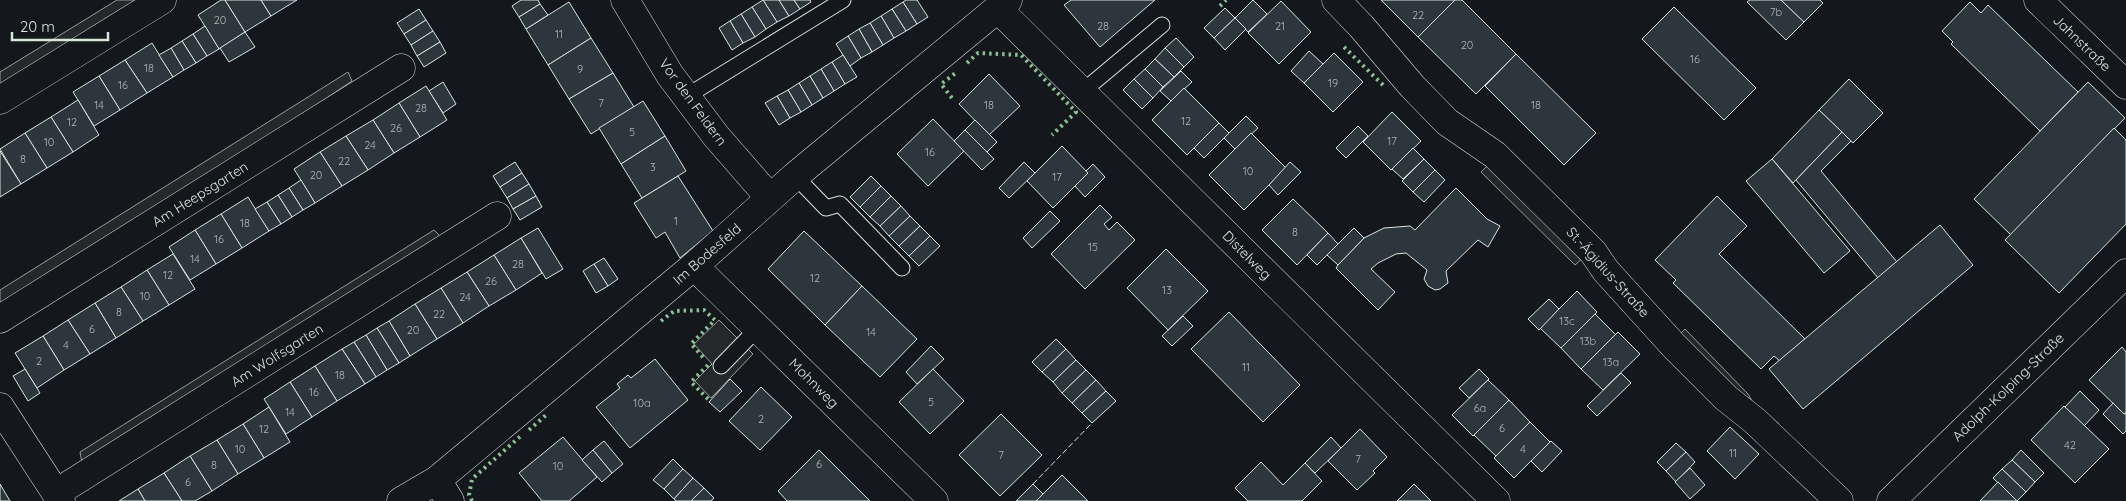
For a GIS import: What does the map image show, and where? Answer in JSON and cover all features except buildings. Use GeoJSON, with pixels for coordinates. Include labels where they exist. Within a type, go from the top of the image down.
{"type":"FeatureCollection","features":[{"type":"Feature","properties":{"kind":"street"},"geometry":{"type":"LineString","coordinates":[[0,100],[162,0]]}},
{"type":"Feature","properties":{"kind":"street","name":"Vor den Feldern"},"geometry":{"type":"LineString","coordinates":[[625,0],[670,75],[716,136],[770,198]]}},
{"type":"Feature","properties":{"kind":"street","name":"St.-Ägidius-Straße"},"geometry":{"type":"LineString","coordinates":[[1336,0],[1361,26],[1412,86],[1447,122],[1495,155],[1593,252],[1606,271],[1654,325],[1719,392],[1755,421],[1839,501]]}},
{"type":"Feature","properties":{"kind":"street","name":"Jahnstraße"},"geometry":{"type":"LineString","coordinates":[[2038,0],[2126,86]]}},
{"type":"Feature","properties":{"kind":"street","name":"Distelweg"},"geometry":{"type":"LineString","coordinates":[[1003,4],[1082,92],[1496,501]]}},
{"type":"Feature","properties":{"kind":"street","name":"Im Bodesfeld"},"geometry":{"type":"LineString","coordinates":[[401,501],[444,491],[795,176],[1003,4]]}},
{"type":"Feature","properties":{"kind":"street","name":"Am Heepsgarten"},"geometry":{"type":"LineString","coordinates":[[0,319],[401,68]]}},
{"type":"Feature","properties":{"kind":"street","name":"Am Wolfsgarten"},"geometry":{"type":"LineString","coordinates":[[58,497],[497,216]]}},
{"type":"Feature","properties":{"kind":"street","name":"Mohnweg"},"geometry":{"type":"LineString","coordinates":[[694,266],[934,501]]}},
{"type":"Feature","properties":{"kind":"street","name":"Adolph-Kolping-Straße"},"geometry":{"type":"LineString","coordinates":[[1891,501],[2126,273]]}},
{"type":"Feature","properties":{"kind":"street"},"geometry":{"type":"LineString","coordinates":[[0,407],[58,497]]}},
{"type":"Feature","properties":{"kind":"lane"},"geometry":{"type":"LineString","coordinates":[[687,96],[842,0]]}},
{"type":"Feature","properties":{"kind":"lane"},"geometry":{"type":"LineString","coordinates":[[1082,92],[1162,25]]}},
{"type":"Feature","properties":{"kind":"lane"},"geometry":{"type":"LineString","coordinates":[[795,176],[826,208],[840,204],[902,268]]}},
{"type":"Feature","properties":{"kind":"lane"},"geometry":{"type":"LineString","coordinates":[[721,366],[758,328]]}},
{"type":"Feature","properties":{"kind":"shaded area"},"geometry":{"type":"Polygon","coordinates":[[[117,0],[142,0],[0,89],[0,72],[117,0]]]}},
{"type":"Feature","properties":{"kind":"shaded area"},"geometry":{"type":"Polygon","coordinates":[[[348,72],[352,81],[309,110],[0,304],[0,290],[348,72]]]}},
{"type":"Feature","properties":{"kind":"shaded area"},"geometry":{"type":"Polygon","coordinates":[[[1489,164],[1583,258],[1575,265],[1481,172],[1489,164]]]}},
{"type":"Feature","properties":{"kind":"shaded area"},"geometry":{"type":"Polygon","coordinates":[[[434,230],[443,239],[82,463],[80,452],[434,230]]]}},
{"type":"Feature","properties":{"kind":"shaded area"},"geometry":{"type":"Polygon","coordinates":[[[719,320],[753,354],[711,398],[695,381],[712,364],[694,344],[719,320]]]}},
{"type":"Feature","properties":{"kind":"shaded area"},"geometry":{"type":"Polygon","coordinates":[[[1685,329],[1748,394],[1752,401],[1734,395],[1676,338],[1685,329]]]}},
{"type":"Feature","properties":{"kind":"hedge"},"geometry":{"type":"LineString","coordinates":[[1220,6],[1226,0]]}},
{"type":"Feature","properties":{"kind":"hedge"},"geometry":{"type":"LineString","coordinates":[[1344,47],[1384,86]]}},
{"type":"Feature","properties":{"kind":"hedge"},"geometry":{"type":"LineString","coordinates":[[967,63],[978,53],[1021,55],[1076,112],[1052,135]]}},
{"type":"Feature","properties":{"kind":"hedge"},"geometry":{"type":"LineString","coordinates":[[952,98],[941,84],[957,72]]}},
{"type":"Feature","properties":{"kind":"hedge"},"geometry":{"type":"LineString","coordinates":[[661,321],[674,311],[704,310],[715,320],[691,344],[704,358]]}},
{"type":"Feature","properties":{"kind":"hedge"},"geometry":{"type":"LineString","coordinates":[[708,399],[691,382],[709,364]]}},
{"type":"Feature","properties":{"kind":"hedge"},"geometry":{"type":"LineString","coordinates":[[529,430],[546,415]]}},
{"type":"Feature","properties":{"kind":"hedge"},"geometry":{"type":"LineString","coordinates":[[472,501],[469,495],[472,479],[523,434]]}},
{"type":"Feature","properties":{"kind":"fence"},"geometry":{"type":"LineString","coordinates":[[1033,484],[1092,423]]}}]}
